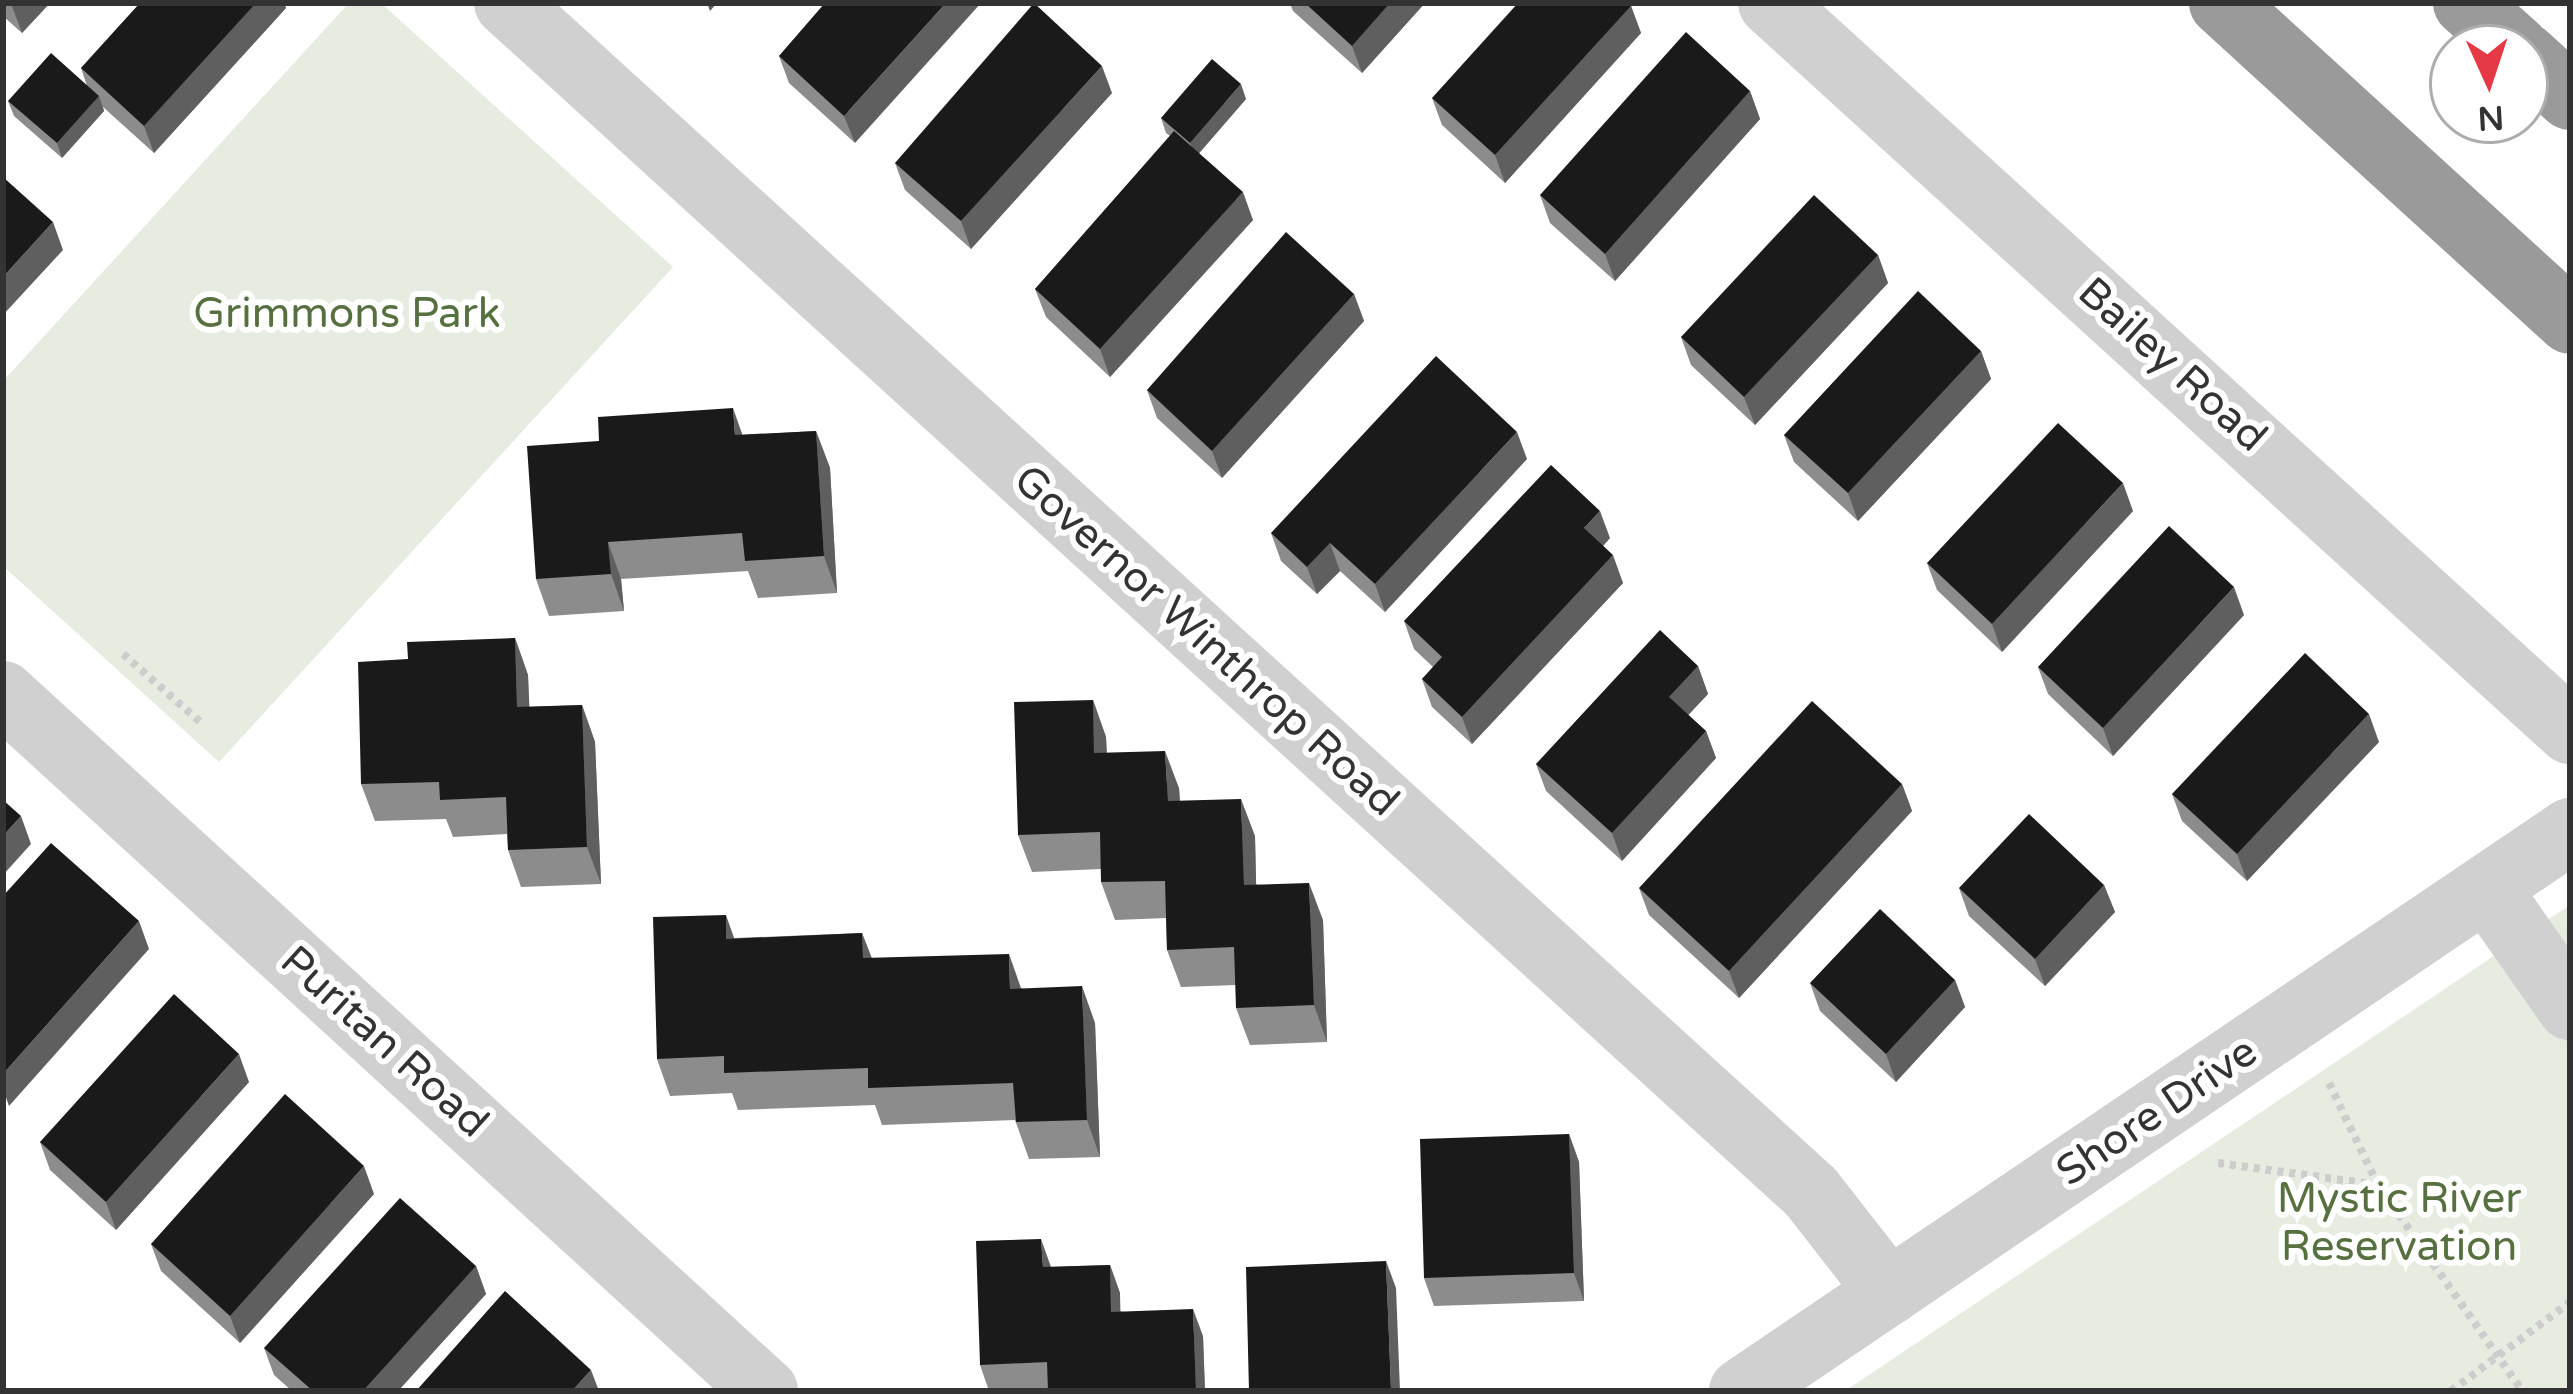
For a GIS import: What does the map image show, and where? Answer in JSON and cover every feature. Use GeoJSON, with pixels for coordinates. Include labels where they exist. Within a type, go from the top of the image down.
{"type":"FeatureCollection","features":[{"type":"Feature","properties":{"kind":"highway"},"geometry":{"type":"LineString","coordinates":[[2222,3],[2570,320]]}},
{"type":"Feature","properties":{"kind":"highway"},"geometry":{"type":"LineString","coordinates":[[2466,3],[2489,24]]}},
{"type":"Feature","properties":{"kind":"street","name":"Governor Winthrop Road"},"geometry":{"type":"LineString","coordinates":[[507,3],[1811,1192],[1889,1292]]}},
{"type":"Feature","properties":{"kind":"street","name":"Bailey Road"},"geometry":{"type":"LineString","coordinates":[[1771,3],[2570,731]]}},
{"type":"Feature","properties":{"kind":"street","name":"Puritan Road"},"geometry":{"type":"LineString","coordinates":[[3,694],[765,1391]]}},
{"type":"Feature","properties":{"kind":"street","name":"Shore Drive"},"geometry":{"type":"LineString","coordinates":[[1742,1391],[2570,831]]}},
{"type":"Feature","properties":{"kind":"street"},"geometry":{"type":"LineString","coordinates":[[2488,890],[2570,1007]]}},
{"type":"Feature","properties":{"kind":"path"},"geometry":{"type":"LineString","coordinates":[[122,654],[200,722]]}},
{"type":"Feature","properties":{"kind":"path"},"geometry":{"type":"LineString","coordinates":[[2320,1068],[2378,1185],[2522,1391]]}},
{"type":"Feature","properties":{"kind":"path"},"geometry":{"type":"LineString","coordinates":[[2215,1162],[2378,1185]]}},
{"type":"Feature","properties":{"kind":"path"},"geometry":{"type":"LineString","coordinates":[[2451,1391],[2570,1302]]}},
{"type":"Feature","properties":{"kind":"green space","name":"Grimmons Park"},"geometry":{"type":"Polygon","coordinates":[[[349,3],[381,3],[673,267],[219,762],[3,566],[3,381],[349,3]]]}},
{"type":"Feature","properties":{"kind":"green space","name":"Mystic River Reservation"},"geometry":{"type":"Polygon","coordinates":[[[2570,905],[2570,1391],[1845,1391],[2191,1159],[2570,905]]]}},
{"type":"Feature","properties":{"kind":"building"},"geometry":{"type":"Polygon","coordinates":[[[140,3],[256,3],[144,126],[81,68],[140,3]]]}},
{"type":"Feature","properties":{"kind":"building"},"geometry":{"type":"Polygon","coordinates":[[[825,3],[946,3],[844,116],[779,56],[825,3]]]}},
{"type":"Feature","properties":{"kind":"building"},"geometry":{"type":"Polygon","coordinates":[[[1034,3],[1102,66],[961,221],[895,163],[1034,3]]]}},
{"type":"Feature","properties":{"kind":"building"},"geometry":{"type":"Polygon","coordinates":[[[1305,3],[1390,3],[1352,46],[1305,3]]]}},
{"type":"Feature","properties":{"kind":"building"},"geometry":{"type":"Polygon","coordinates":[[[1518,3],[1631,6],[1495,155],[1432,98],[1518,3]]]}},
{"type":"Feature","properties":{"kind":"building"},"geometry":{"type":"Polygon","coordinates":[[[1686,32],[1750,91],[1605,254],[1540,195],[1686,32]]]}},
{"type":"Feature","properties":{"kind":"building"},"geometry":{"type":"Polygon","coordinates":[[[51,53],[99,96],[57,143],[8,101],[51,53]]]}},
{"type":"Feature","properties":{"kind":"building"},"geometry":{"type":"Polygon","coordinates":[[[1212,59],[1241,84],[1190,143],[1161,118],[1212,59]]]}},
{"type":"Feature","properties":{"kind":"building"},"geometry":{"type":"Polygon","coordinates":[[[1174,131],[1243,192],[1100,349],[1035,289],[1174,131]]]}},
{"type":"Feature","properties":{"kind":"building"},"geometry":{"type":"Polygon","coordinates":[[[3,177],[53,222],[3,277],[3,177]]]}},
{"type":"Feature","properties":{"kind":"building"},"geometry":{"type":"Polygon","coordinates":[[[1814,195],[1878,255],[1744,397],[1681,337],[1814,195]]]}},
{"type":"Feature","properties":{"kind":"building"},"geometry":{"type":"Polygon","coordinates":[[[1286,232],[1354,294],[1212,451],[1147,390],[1286,232]]]}},
{"type":"Feature","properties":{"kind":"building"},"geometry":{"type":"Polygon","coordinates":[[[1918,291],[1981,351],[1848,493],[1784,435],[1918,291]]]}},
{"type":"Feature","properties":{"kind":"building"},"geometry":{"type":"Polygon","coordinates":[[[1436,356],[1517,432],[1375,584],[1330,543],[1307,567],[1271,533],[1436,356]]]}},
{"type":"Feature","properties":{"kind":"building"},"geometry":{"type":"Polygon","coordinates":[[[733,408],[735,435],[816,431],[824,556],[745,561],[742,533],[608,542],[611,574],[536,579],[527,446],[599,441],[598,417],[733,408]]]}},
{"type":"Feature","properties":{"kind":"building"},"geometry":{"type":"Polygon","coordinates":[[[2058,423],[2123,483],[1992,624],[1927,563],[2058,423]]]}},
{"type":"Feature","properties":{"kind":"building"},"geometry":{"type":"Polygon","coordinates":[[[1551,465],[1600,511],[1584,528],[1613,555],[1462,717],[1422,679],[1442,657],[1404,621],[1551,465]]]}},
{"type":"Feature","properties":{"kind":"building"},"geometry":{"type":"Polygon","coordinates":[[[2169,526],[2234,587],[2103,728],[2038,667],[2169,526]]]}},
{"type":"Feature","properties":{"kind":"building"},"geometry":{"type":"Polygon","coordinates":[[[1660,630],[1698,666],[1669,697],[1706,731],[1612,833],[1536,764],[1660,630]]]}},
{"type":"Feature","properties":{"kind":"building"},"geometry":{"type":"Polygon","coordinates":[[[515,638],[517,707],[582,705],[587,847],[508,850],[506,797],[440,800],[439,782],[361,784],[358,662],[408,659],[407,642],[515,638]]]}},
{"type":"Feature","properties":{"kind":"building"},"geometry":{"type":"Polygon","coordinates":[[[2305,653],[2369,714],[2237,854],[2172,794],[2305,653]]]}},
{"type":"Feature","properties":{"kind":"building"},"geometry":{"type":"Polygon","coordinates":[[[1093,700],[1094,753],[1165,751],[1168,801],[1241,799],[1244,885],[1309,883],[1314,1005],[1236,1008],[1234,947],[1167,950],[1165,881],[1101,882],[1100,832],[1018,835],[1014,702],[1093,700]]]}},
{"type":"Feature","properties":{"kind":"building"},"geometry":{"type":"Polygon","coordinates":[[[1812,701],[1902,784],[1729,971],[1639,888],[1812,701]]]}},
{"type":"Feature","properties":{"kind":"building"},"geometry":{"type":"Polygon","coordinates":[[[3,800],[21,816],[3,836],[3,800]]]}},
{"type":"Feature","properties":{"kind":"building"},"geometry":{"type":"Polygon","coordinates":[[[2029,814],[2104,885],[2035,959],[1959,888],[2029,814]]]}},
{"type":"Feature","properties":{"kind":"building"},"geometry":{"type":"Polygon","coordinates":[[[51,843],[139,921],[3,1074],[3,896],[51,843]]]}},
{"type":"Feature","properties":{"kind":"building"},"geometry":{"type":"Polygon","coordinates":[[[1880,909],[1955,980],[1886,1054],[1810,983],[1880,909]]]}},
{"type":"Feature","properties":{"kind":"building"},"geometry":{"type":"Polygon","coordinates":[[[726,915],[726,939],[862,933],[863,958],[1009,954],[1010,989],[1082,986],[1087,1120],[1016,1122],[1013,1083],[868,1088],[868,1068],[724,1073],[724,1056],[657,1059],[653,917],[726,915]]]}},
{"type":"Feature","properties":{"kind":"building"},"geometry":{"type":"Polygon","coordinates":[[[174,994],[239,1054],[106,1202],[40,1142],[174,994]]]}},
{"type":"Feature","properties":{"kind":"building"},"geometry":{"type":"Polygon","coordinates":[[[285,1094],[364,1166],[230,1316],[151,1244],[285,1094]]]}},
{"type":"Feature","properties":{"kind":"building"},"geometry":{"type":"Polygon","coordinates":[[[1569,1134],[1574,1273],[1424,1278],[1420,1139],[1569,1134]]]}},
{"type":"Feature","properties":{"kind":"building"},"geometry":{"type":"Polygon","coordinates":[[[400,1198],[476,1266],[363,1391],[313,1391],[264,1348],[400,1198]]]}},
{"type":"Feature","properties":{"kind":"building"},"geometry":{"type":"Polygon","coordinates":[[[1041,1239],[1043,1267],[1110,1265],[1111,1312],[1193,1309],[1196,1391],[1048,1391],[1047,1362],[980,1365],[976,1241],[1041,1239]]]}},
{"type":"Feature","properties":{"kind":"building"},"geometry":{"type":"Polygon","coordinates":[[[1386,1261],[1391,1389],[1249,1391],[1246,1267],[1386,1261]]]}},
{"type":"Feature","properties":{"kind":"building"},"geometry":{"type":"Polygon","coordinates":[[[505,1291],[591,1370],[572,1391],[416,1391],[505,1291]]]}}]}
